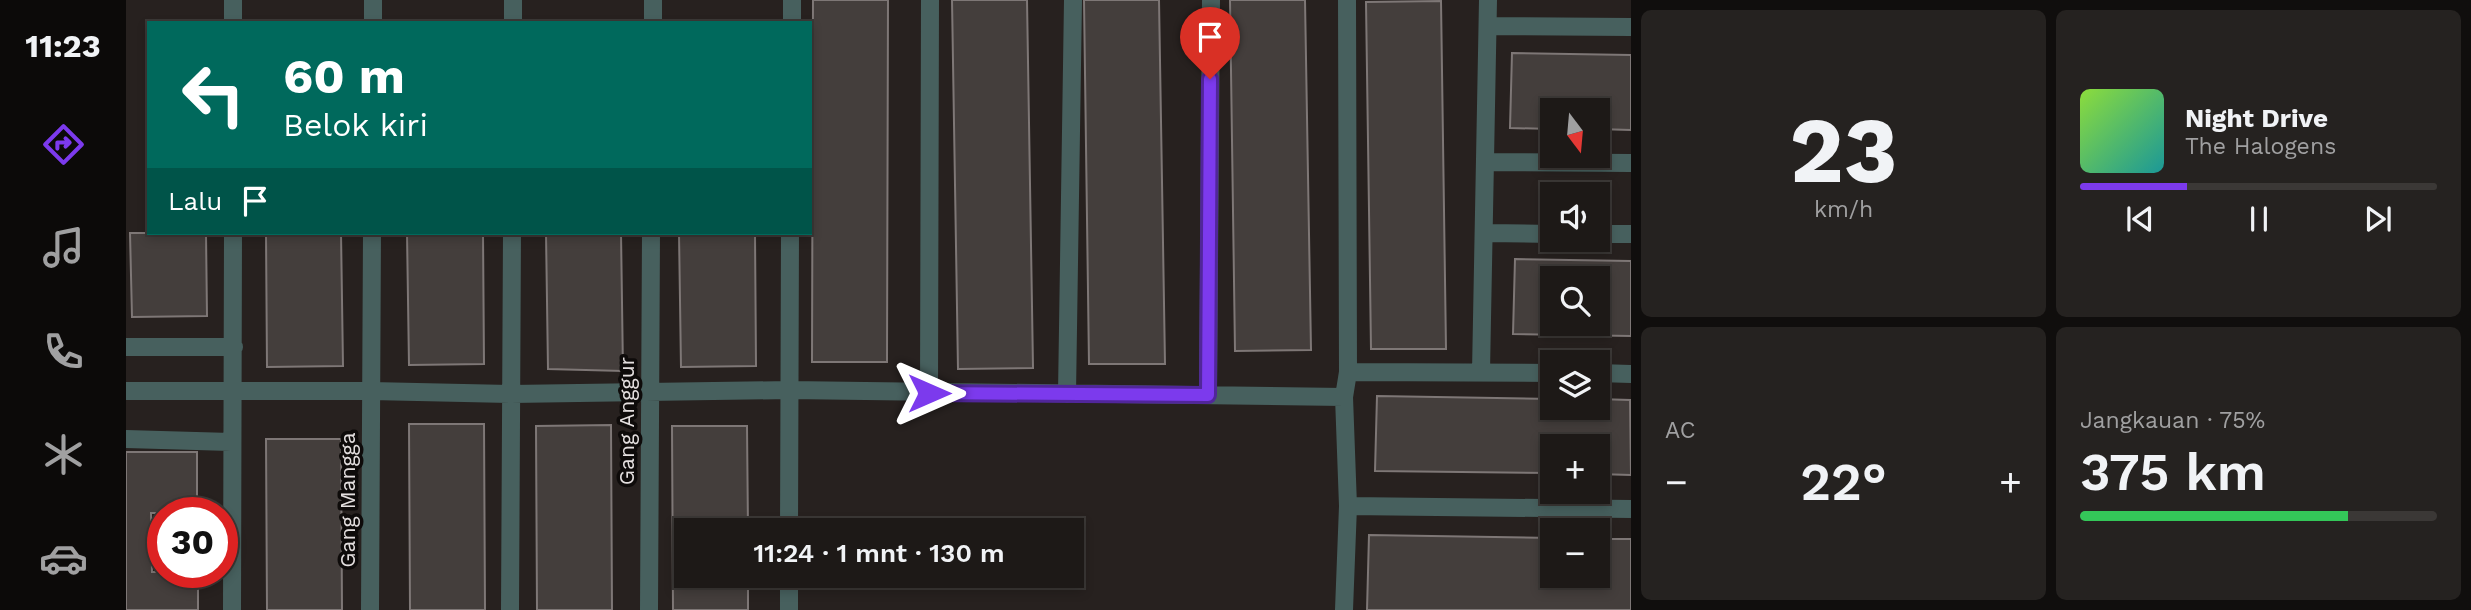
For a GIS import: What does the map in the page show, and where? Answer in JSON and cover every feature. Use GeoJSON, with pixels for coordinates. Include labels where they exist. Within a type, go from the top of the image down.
{"type":"FeatureCollection","features":[{"type":"Feature","properties":{"kind":"street"},"geometry":{"type":"LineString","coordinates":[[233,0],[233,21]]}},
{"type":"Feature","properties":{"kind":"street"},"geometry":{"type":"LineString","coordinates":[[373,0],[373,21]]}},
{"type":"Feature","properties":{"kind":"street"},"geometry":{"type":"LineString","coordinates":[[513,0],[513,21]]}},
{"type":"Feature","properties":{"kind":"street"},"geometry":{"type":"LineString","coordinates":[[653,0],[653,21]]}},
{"type":"Feature","properties":{"kind":"street"},"geometry":{"type":"LineString","coordinates":[[792,0],[792,21]]}},
{"type":"Feature","properties":{"kind":"street"},"geometry":{"type":"LineString","coordinates":[[929,393],[930,0]]}},
{"type":"Feature","properties":{"kind":"street"},"geometry":{"type":"LineString","coordinates":[[1067,394],[1073,0]]}},
{"type":"Feature","properties":{"kind":"street"},"geometry":{"type":"LineString","coordinates":[[1208,395],[1211,0]]}},
{"type":"Feature","properties":{"kind":"street"},"geometry":{"type":"LineString","coordinates":[[1344,610],[1348,506],[1344,397],[1348,372],[1347,0]]}},
{"type":"Feature","properties":{"kind":"street"},"geometry":{"type":"LineString","coordinates":[[1481,372],[1488,0]]}},
{"type":"Feature","properties":{"kind":"street"},"geometry":{"type":"LineString","coordinates":[[1488,26],[1631,27]]}},
{"type":"Feature","properties":{"kind":"street"},"geometry":{"type":"LineString","coordinates":[[1486,162],[1631,163]]}},
{"type":"Feature","properties":{"kind":"street"},"geometry":{"type":"LineString","coordinates":[[1485,233],[1540,234]]}},
{"type":"Feature","properties":{"kind":"street"},"geometry":{"type":"LineString","coordinates":[[1610,234],[1631,234]]}},
{"type":"Feature","properties":{"kind":"street"},"geometry":{"type":"LineString","coordinates":[[232,610],[233,235]]}},
{"type":"Feature","properties":{"kind":"street","name":"Gang Mangga"},"geometry":{"type":"LineString","coordinates":[[370,610],[372,235]]}},
{"type":"Feature","properties":{"kind":"street"},"geometry":{"type":"LineString","coordinates":[[510,610],[512,235]]}},
{"type":"Feature","properties":{"kind":"street","name":"Gang Anggur"},"geometry":{"type":"LineString","coordinates":[[649,610],[651,235]]}},
{"type":"Feature","properties":{"kind":"street"},"geometry":{"type":"LineString","coordinates":[[789,518],[790,235]]}},
{"type":"Feature","properties":{"kind":"street"},"geometry":{"type":"LineString","coordinates":[[126,347],[234,347]]}},
{"type":"Feature","properties":{"kind":"street"},"geometry":{"type":"LineString","coordinates":[[1348,372],[1540,373]]}},
{"type":"Feature","properties":{"kind":"street"},"geometry":{"type":"LineString","coordinates":[[1610,373],[1631,374]]}},
{"type":"Feature","properties":{"kind":"street"},"geometry":{"type":"LineString","coordinates":[[126,391],[511,394],[789,390],[1344,397]]}},
{"type":"Feature","properties":{"kind":"street"},"geometry":{"type":"LineString","coordinates":[[126,439],[231,442]]}},
{"type":"Feature","properties":{"kind":"street"},"geometry":{"type":"LineString","coordinates":[[1348,506],[1631,509]]}},
{"type":"Feature","properties":{"kind":"street"},"geometry":{"type":"LineString","coordinates":[[789,588],[789,610]]}},
{"type":"Feature","properties":{"kind":"building"},"geometry":{"type":"Polygon","coordinates":[[[813,0],[888,0],[887,362],[812,362],[813,0]]]}},
{"type":"Feature","properties":{"kind":"building"},"geometry":{"type":"Polygon","coordinates":[[[952,0],[1027,0],[1033,368],[958,369],[952,0]]]}},
{"type":"Feature","properties":{"kind":"building"},"geometry":{"type":"Polygon","coordinates":[[[1084,0],[1159,0],[1165,364],[1089,364],[1084,0]]]}},
{"type":"Feature","properties":{"kind":"building"},"geometry":{"type":"Polygon","coordinates":[[[1230,0],[1305,0],[1311,350],[1235,351],[1230,0]]]}},
{"type":"Feature","properties":{"kind":"building"},"geometry":{"type":"Polygon","coordinates":[[[1441,1],[1446,349],[1371,349],[1366,2],[1441,1]]]}},
{"type":"Feature","properties":{"kind":"building"},"geometry":{"type":"Polygon","coordinates":[[[1512,53],[1631,55],[1631,130],[1610,129],[1610,98],[1540,98],[1540,129],[1510,128],[1512,53]]]}},
{"type":"Feature","properties":{"kind":"building"},"geometry":{"type":"Polygon","coordinates":[[[130,233],[206,235],[207,316],[132,317],[130,233]]]}},
{"type":"Feature","properties":{"kind":"building"},"geometry":{"type":"Polygon","coordinates":[[[266,235],[341,235],[343,366],[267,367],[266,235]]]}},
{"type":"Feature","properties":{"kind":"building"},"geometry":{"type":"Polygon","coordinates":[[[407,235],[483,235],[484,364],[409,365],[407,235]]]}},
{"type":"Feature","properties":{"kind":"building"},"geometry":{"type":"Polygon","coordinates":[[[546,235],[621,235],[623,371],[548,369],[546,235]]]}},
{"type":"Feature","properties":{"kind":"building"},"geometry":{"type":"Polygon","coordinates":[[[679,235],[755,235],[756,366],[681,367],[679,235]]]}},
{"type":"Feature","properties":{"kind":"building"},"geometry":{"type":"Polygon","coordinates":[[[1515,259],[1631,261],[1631,336],[1610,336],[1610,266],[1540,266],[1540,334],[1513,334],[1515,259]]]}},
{"type":"Feature","properties":{"kind":"building"},"geometry":{"type":"Polygon","coordinates":[[[1377,396],[1540,399],[1540,420],[1610,420],[1610,399],[1630,400],[1631,475],[1610,474],[1610,434],[1540,434],[1540,473],[1375,471],[1377,396]]]}},
{"type":"Feature","properties":{"kind":"building"},"geometry":{"type":"Polygon","coordinates":[[[409,424],[484,424],[485,610],[410,610],[409,424]]]}},
{"type":"Feature","properties":{"kind":"building"},"geometry":{"type":"Polygon","coordinates":[[[611,425],[612,610],[537,610],[536,426],[611,425]]]}},
{"type":"Feature","properties":{"kind":"building"},"geometry":{"type":"Polygon","coordinates":[[[672,426],[747,426],[748,518],[674,518],[674,588],[748,588],[748,610],[673,610],[672,426]]]}},
{"type":"Feature","properties":{"kind":"building"},"geometry":{"type":"Polygon","coordinates":[[[266,439],[341,439],[342,610],[267,610],[266,439]]]}},
{"type":"Feature","properties":{"kind":"building"},"geometry":{"type":"Polygon","coordinates":[[[126,452],[197,452],[197,497],[147,497],[147,588],[198,588],[198,610],[126,610],[126,452]]]}},
{"type":"Feature","properties":{"kind":"building"},"geometry":{"type":"Polygon","coordinates":[[[1369,535],[1540,538],[1540,588],[1610,588],[1610,539],[1631,539],[1631,610],[1367,610],[1369,535]]]}},
{"type":"Feature","properties":{"kind":"route"},"geometry":{"type":"LineString","coordinates":[[929,393],[1208,395],[1210,79]]}}]}
